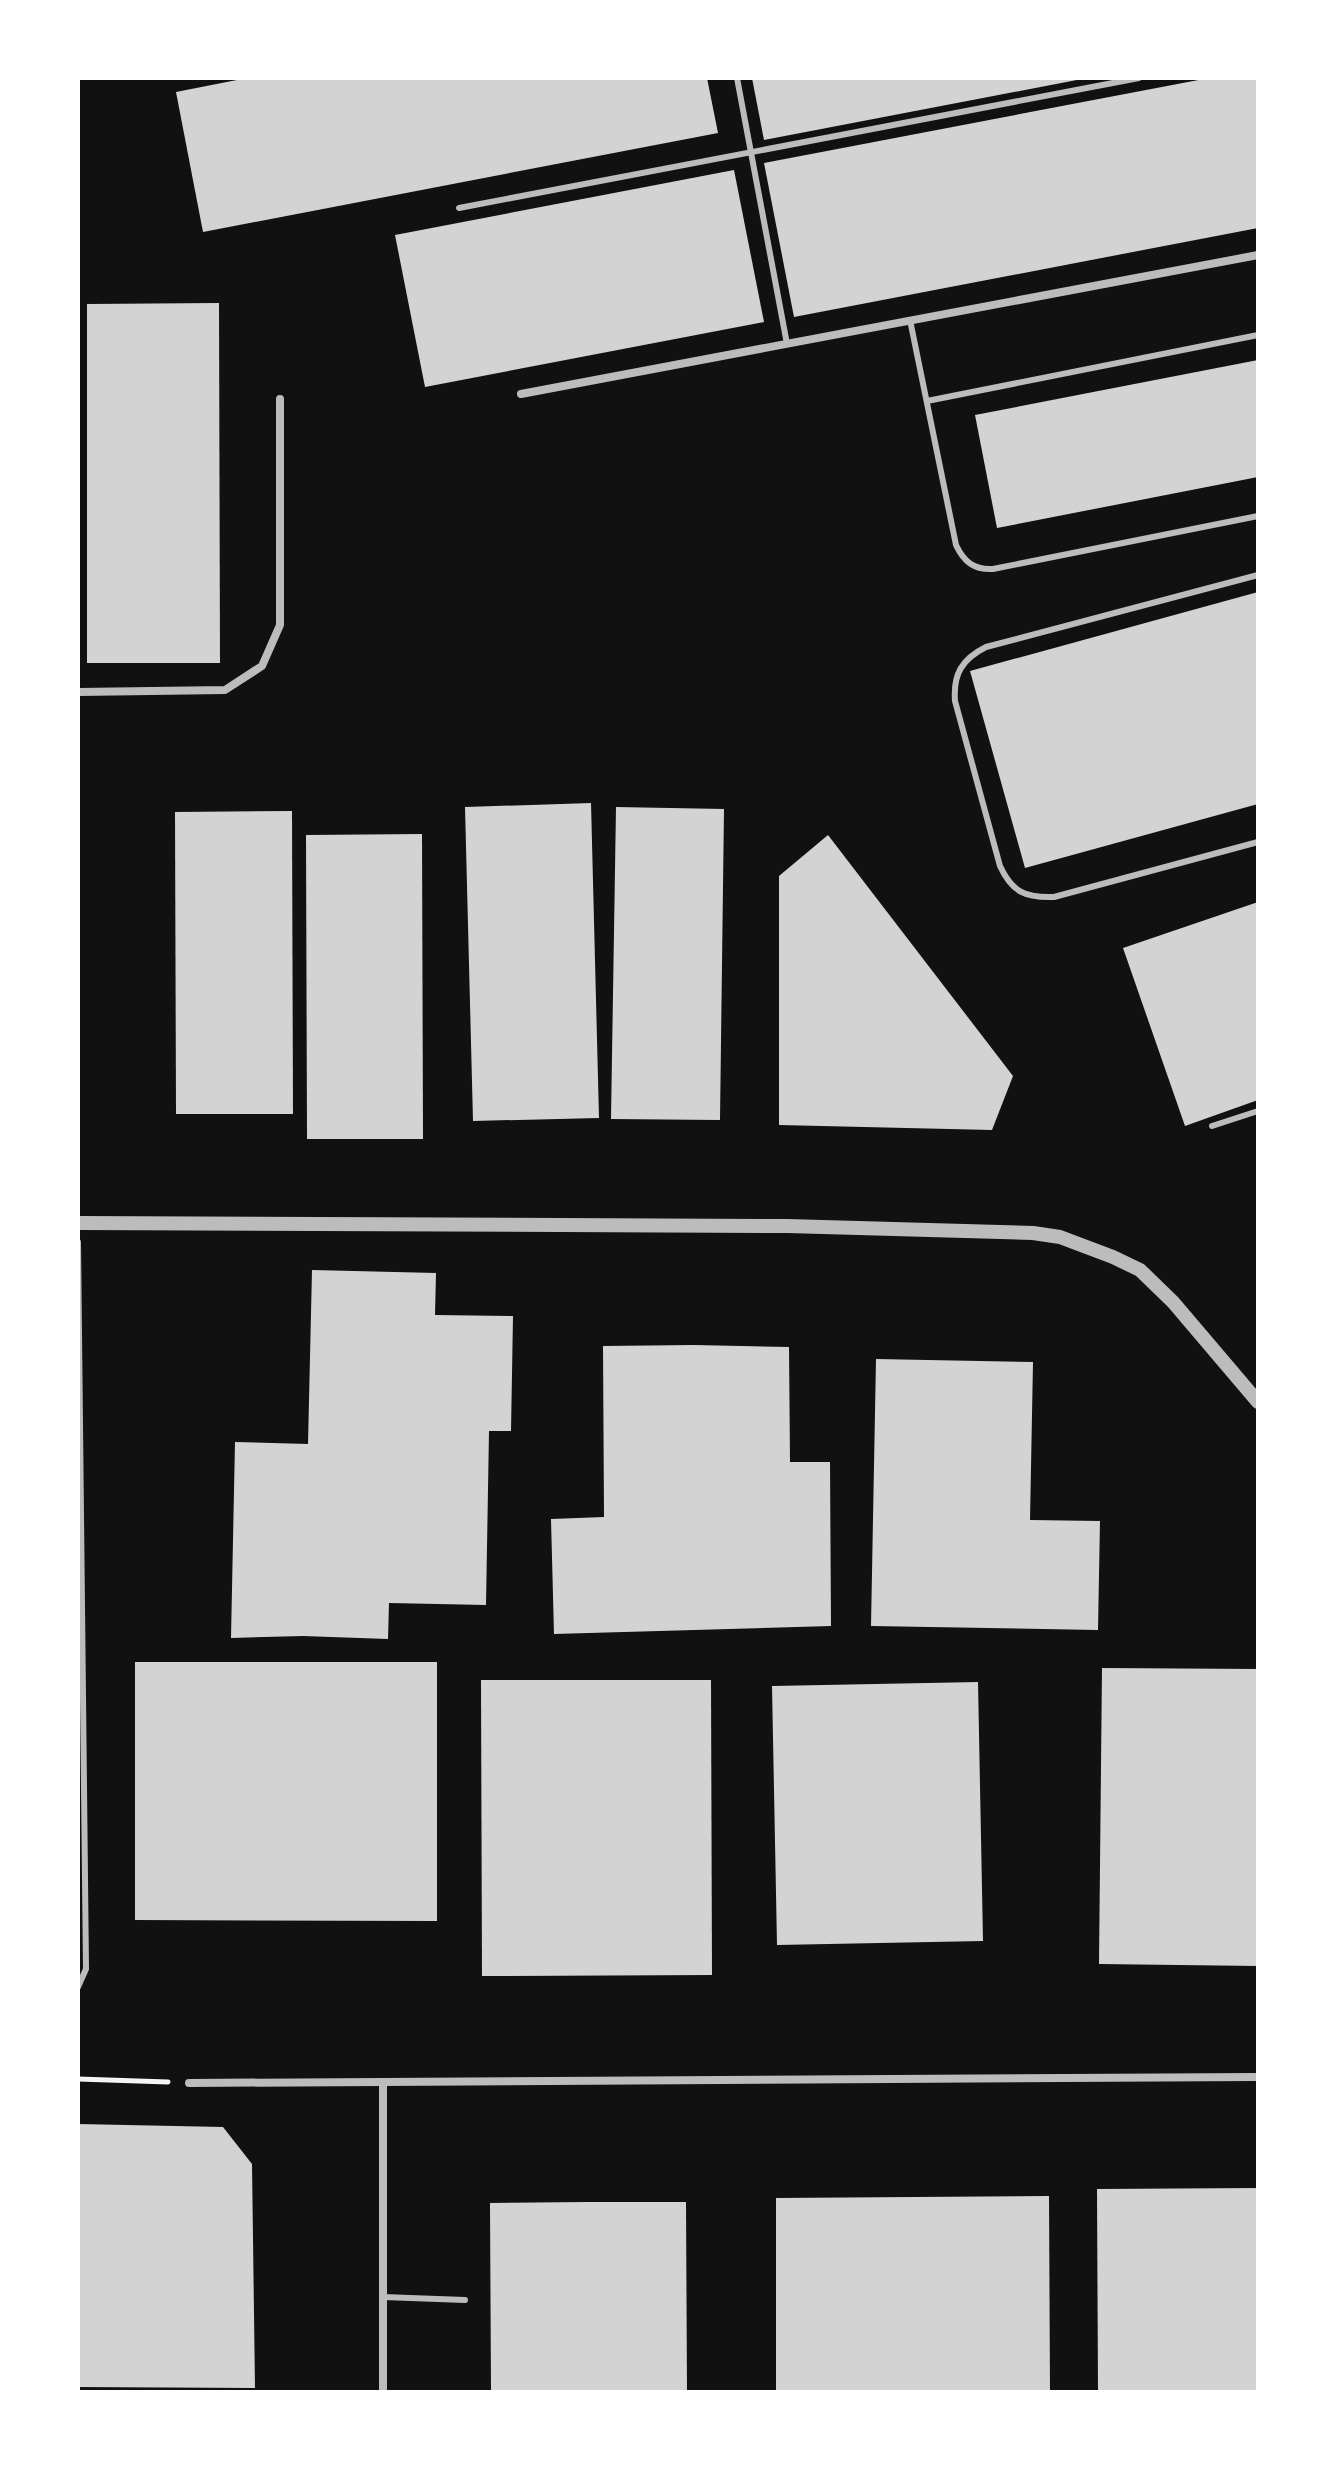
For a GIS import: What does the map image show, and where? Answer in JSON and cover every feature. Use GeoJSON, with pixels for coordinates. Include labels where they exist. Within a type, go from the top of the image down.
{"type":"FeatureCollection","features":[{"type":"Feature","properties":{"kind":"street"},"geometry":{"type":"LineString","coordinates":[[521,394],[1258,255]]}},
{"type":"Feature","properties":{"kind":"street"},"geometry":{"type":"LineString","coordinates":[[78,692],[225,690],[262,666],[280,625],[280,399]]}},
{"type":"Feature","properties":{"kind":"street"},"geometry":{"type":"LineString","coordinates":[[78,1223],[787,1226],[1046,1235],[1085,1246],[1140,1270],[1173,1302],[1258,1402]]}},
{"type":"Feature","properties":{"kind":"street"},"geometry":{"type":"LineString","coordinates":[[189,2083],[1258,2077]]}},
{"type":"Feature","properties":{"kind":"street"},"geometry":{"type":"LineString","coordinates":[[383,2082],[383,2392]]}},
{"type":"Feature","properties":{"kind":"lane"},"geometry":{"type":"LineString","coordinates":[[737,78],[787,344]]}},
{"type":"Feature","properties":{"kind":"lane"},"geometry":{"type":"LineString","coordinates":[[459,208],[1139,78]]}},
{"type":"Feature","properties":{"kind":"lane"},"geometry":{"type":"LineString","coordinates":[[910,320],[956,545],[970,565],[981,570],[993,569],[1258,516]]}},
{"type":"Feature","properties":{"kind":"lane"},"geometry":{"type":"LineString","coordinates":[[927,401],[1258,335]]}},
{"type":"Feature","properties":{"kind":"lane"},"geometry":{"type":"LineString","coordinates":[[1258,575],[986,647],[971,655],[960,668],[954,684],[955,701],[1000,866],[1007,882],[1021,892],[1036,898],[1054,897],[1258,842]]}},
{"type":"Feature","properties":{"kind":"lane"},"geometry":{"type":"LineString","coordinates":[[1212,1126],[1258,1111]]}},
{"type":"Feature","properties":{"kind":"lane"},"geometry":{"type":"LineString","coordinates":[[78,1242],[86,1969],[78,1987]]}},
{"type":"Feature","properties":{"kind":"lane"},"geometry":{"type":"LineString","coordinates":[[383,2297],[465,2300]]}},
{"type":"Feature","properties":{"kind":"path"},"geometry":{"type":"LineString","coordinates":[[78,2079],[189,2083]]}},
{"type":"Feature","properties":{"kind":"building"},"geometry":{"type":"Polygon","coordinates":[[[247,78],[707,78],[718,133],[203,232],[176,92],[247,78]]]}},
{"type":"Feature","properties":{"kind":"building"},"geometry":{"type":"Polygon","coordinates":[[[752,78],[1082,78],[1082,79],[764,140],[752,78]]]}},
{"type":"Feature","properties":{"kind":"building"},"geometry":{"type":"Polygon","coordinates":[[[1209,78],[1258,78],[1258,228],[794,317],[764,163],[1209,78]]]}},
{"type":"Feature","properties":{"kind":"building"},"geometry":{"type":"Polygon","coordinates":[[[734,170],[764,322],[425,387],[395,235],[734,170]]]}},
{"type":"Feature","properties":{"kind":"building"},"geometry":{"type":"Polygon","coordinates":[[[219,303],[220,663],[87,663],[87,304],[219,303]]]}},
{"type":"Feature","properties":{"kind":"building"},"geometry":{"type":"Polygon","coordinates":[[[1258,360],[1258,477],[997,528],[975,415],[1258,360]]]}},
{"type":"Feature","properties":{"kind":"building"},"geometry":{"type":"Polygon","coordinates":[[[1258,592],[1258,804],[1025,868],[970,671],[1258,592]]]}},
{"type":"Feature","properties":{"kind":"building"},"geometry":{"type":"Polygon","coordinates":[[[591,803],[599,1118],[473,1121],[465,807],[591,803]]]}},
{"type":"Feature","properties":{"kind":"building"},"geometry":{"type":"Polygon","coordinates":[[[616,807],[724,809],[720,1120],[611,1119],[616,807]]]}},
{"type":"Feature","properties":{"kind":"building"},"geometry":{"type":"Polygon","coordinates":[[[292,811],[293,1114],[176,1114],[175,812],[292,811]]]}},
{"type":"Feature","properties":{"kind":"building"},"geometry":{"type":"Polygon","coordinates":[[[422,834],[423,1139],[307,1139],[306,835],[422,834]]]}},
{"type":"Feature","properties":{"kind":"building"},"geometry":{"type":"Polygon","coordinates":[[[828,835],[1013,1076],[992,1130],[779,1125],[779,876],[828,835]]]}},
{"type":"Feature","properties":{"kind":"building"},"geometry":{"type":"Polygon","coordinates":[[[1258,902],[1258,1100],[1185,1126],[1123,948],[1258,902]]]}},
{"type":"Feature","properties":{"kind":"building"},"geometry":{"type":"Polygon","coordinates":[[[312,1270],[436,1273],[435,1315],[513,1316],[511,1431],[489,1431],[486,1605],[389,1603],[388,1639],[303,1636],[231,1638],[235,1442],[308,1444],[312,1270]]]}},
{"type":"Feature","properties":{"kind":"building"},"geometry":{"type":"Polygon","coordinates":[[[603,1346],[789,1347],[790,1462],[830,1462],[831,1626],[554,1634],[551,1519],[604,1517],[603,1346]]]}},
{"type":"Feature","properties":{"kind":"building"},"geometry":{"type":"Polygon","coordinates":[[[876,1359],[1033,1362],[1030,1520],[1100,1521],[1098,1630],[871,1626],[876,1359]]]}},
{"type":"Feature","properties":{"kind":"building"},"geometry":{"type":"Polygon","coordinates":[[[135,1662],[437,1662],[437,1921],[135,1920],[135,1662]]]}},
{"type":"Feature","properties":{"kind":"building"},"geometry":{"type":"Polygon","coordinates":[[[1102,1668],[1258,1669],[1258,1966],[1099,1964],[1102,1668]]]}},
{"type":"Feature","properties":{"kind":"building"},"geometry":{"type":"Polygon","coordinates":[[[481,1680],[711,1680],[712,1975],[482,1976],[481,1680]]]}},
{"type":"Feature","properties":{"kind":"building"},"geometry":{"type":"Polygon","coordinates":[[[978,1682],[983,1941],[777,1945],[772,1686],[978,1682]]]}},
{"type":"Feature","properties":{"kind":"building"},"geometry":{"type":"Polygon","coordinates":[[[78,2124],[223,2127],[252,2164],[255,2388],[78,2387],[78,2124]]]}},
{"type":"Feature","properties":{"kind":"building"},"geometry":{"type":"Polygon","coordinates":[[[1258,2188],[1258,2392],[1098,2392],[1097,2189],[1258,2188]]]}},
{"type":"Feature","properties":{"kind":"building"},"geometry":{"type":"Polygon","coordinates":[[[1049,2196],[1050,2392],[776,2392],[776,2198],[1049,2196]]]}},
{"type":"Feature","properties":{"kind":"building"},"geometry":{"type":"Polygon","coordinates":[[[686,2202],[687,2392],[491,2392],[490,2203],[686,2202]]]}}]}
